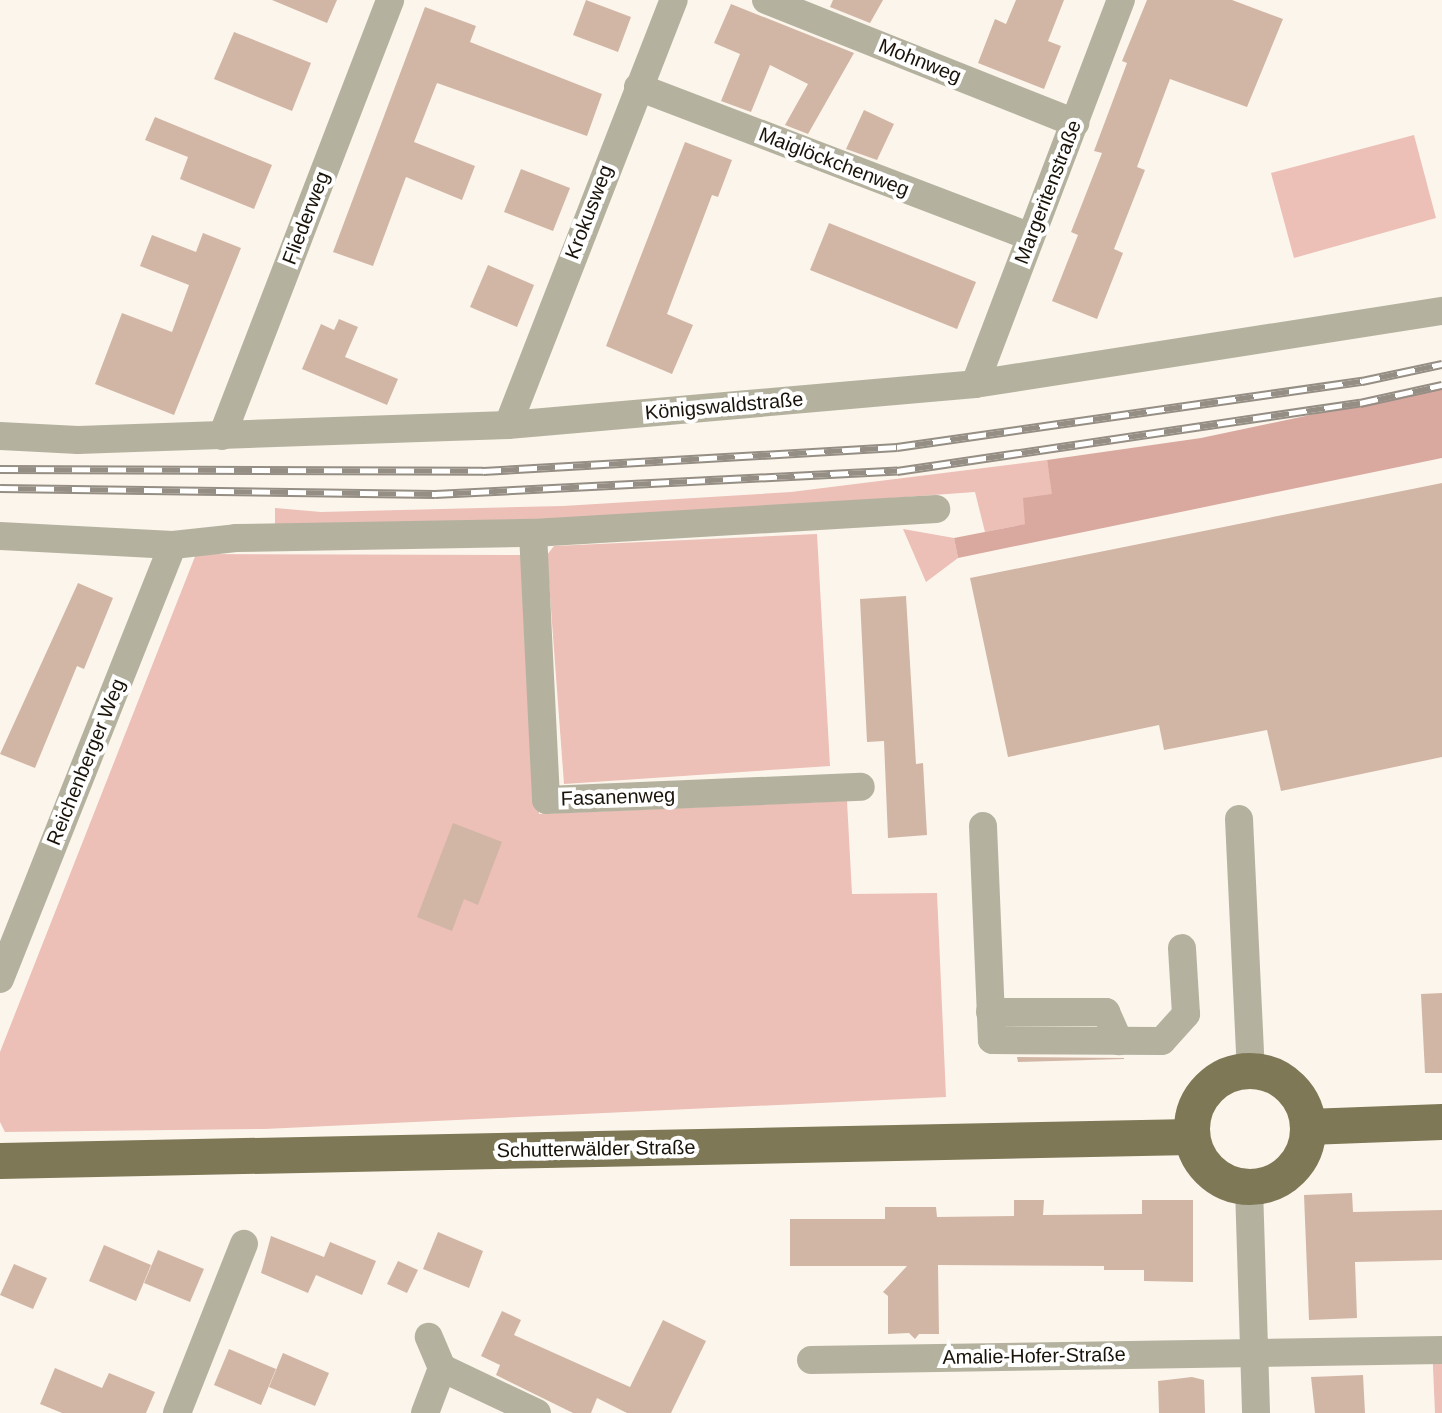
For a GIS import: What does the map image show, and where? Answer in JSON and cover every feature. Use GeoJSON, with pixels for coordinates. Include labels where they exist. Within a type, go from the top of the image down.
{"type":"FeatureCollection","features":[{"type":"Feature","properties":{"kind":"main road"},"geometry":{"type":"LineString","coordinates":[[1251,1070],[1284,1082],[1305,1110],[1308,1127],[1307,1145],[1288,1174],[1249,1188],[1213,1175],[1195,1152],[1192,1137],[1200,1098],[1231,1074],[1251,1070]]}},
{"type":"Feature","properties":{"kind":"main road"},"geometry":{"type":"LineString","coordinates":[[1308,1127],[1442,1122]]}},
{"type":"Feature","properties":{"kind":"main road","name":"Schutterwälder Straße"},"geometry":{"type":"LineString","coordinates":[[0,1161],[1192,1137]]}},
{"type":"Feature","properties":{"kind":"street","name":"Fliederweg"},"geometry":{"type":"LineString","coordinates":[[222,436],[390,0]]}},
{"type":"Feature","properties":{"kind":"street","name":"Krokusweg"},"geometry":{"type":"LineString","coordinates":[[508,425],[674,0]]}},
{"type":"Feature","properties":{"kind":"street","name":"Mohnweg"},"geometry":{"type":"LineString","coordinates":[[766,0],[1075,123]]}},
{"type":"Feature","properties":{"kind":"street","name":"Margeritenstraße"},"geometry":{"type":"LineString","coordinates":[[975,384],[1121,0]]}},
{"type":"Feature","properties":{"kind":"street","name":"Maiglöckchenweg"},"geometry":{"type":"LineString","coordinates":[[638,87],[1030,237]]}},
{"type":"Feature","properties":{"kind":"street","name":"Königswaldstraße"},"geometry":{"type":"LineString","coordinates":[[0,436],[78,440],[508,425],[975,384],[1442,311]]}},
{"type":"Feature","properties":{"kind":"street"},"geometry":{"type":"LineString","coordinates":[[0,536],[173,545],[236,538],[533,533],[936,509]]}},
{"type":"Feature","properties":{"kind":"street","name":"Fasanenweg"},"geometry":{"type":"LineString","coordinates":[[533,533],[546,800],[861,787]]}},
{"type":"Feature","properties":{"kind":"street","name":"Reichenberger Weg"},"geometry":{"type":"LineString","coordinates":[[0,979],[173,545]]}},
{"type":"Feature","properties":{"kind":"street"},"geometry":{"type":"LineString","coordinates":[[1239,819],[1251,1070]]}},
{"type":"Feature","properties":{"kind":"street"},"geometry":{"type":"LineString","coordinates":[[983,826],[990,1012],[1106,1012],[1119,1041],[1162,1041],[1186,1014],[1182,948]]}},
{"type":"Feature","properties":{"kind":"street"},"geometry":{"type":"LineString","coordinates":[[1249,1188],[1256,1413]]}},
{"type":"Feature","properties":{"kind":"street"},"geometry":{"type":"LineString","coordinates":[[177,1413],[244,1244]]}},
{"type":"Feature","properties":{"kind":"street"},"geometry":{"type":"LineString","coordinates":[[429,1337],[442,1368],[537,1413]]}},
{"type":"Feature","properties":{"kind":"street","name":"Amalie-Hofer-Straße"},"geometry":{"type":"LineString","coordinates":[[811,1360],[1442,1350]]}},
{"type":"Feature","properties":{"kind":"street"},"geometry":{"type":"LineString","coordinates":[[425,1413],[442,1368]]}},
{"type":"Feature","properties":{"kind":"shaded area"},"geometry":{"type":"Polygon","coordinates":[[[1414,135],[1436,218],[1294,258],[1271,173],[1414,135]]]}},
{"type":"Feature","properties":{"kind":"shaded area"},"geometry":{"type":"Polygon","coordinates":[[[1442,387],[1442,458],[958,558],[954,538],[1025,524],[1023,498],[1052,494],[1047,460],[1201,438],[1442,387]]]}},
{"type":"Feature","properties":{"kind":"shaded area"},"geometry":{"type":"Polygon","coordinates":[[[1047,460],[1053,494],[1026,524],[985,532],[975,492],[623,517],[275,527],[275,508],[321,512],[563,506],[791,492],[1047,460]]]}},
{"type":"Feature","properties":{"kind":"shaded area"},"geometry":{"type":"Polygon","coordinates":[[[903,529],[954,538],[958,558],[926,582],[903,529]]]}},
{"type":"Feature","properties":{"kind":"shaded area"},"geometry":{"type":"Polygon","coordinates":[[[817,534],[830,766],[564,784],[547,555],[554,546],[817,534]]]}},
{"type":"Feature","properties":{"kind":"shaded area"},"geometry":{"type":"Polygon","coordinates":[[[196,554],[522,555],[539,814],[847,801],[852,894],[937,893],[946,1097],[264,1129],[5,1132],[0,1122],[0,1052],[196,554]]]}},
{"type":"Feature","properties":{"kind":"shaded area"},"geometry":{"type":"Polygon","coordinates":[[[1432,1344],[1442,1344],[1442,1413],[1435,1413],[1432,1344]]]}},
{"type":"Feature","properties":{"kind":"building"},"geometry":{"type":"Polygon","coordinates":[[[272,0],[337,0],[327,23],[272,0]]]}},
{"type":"Feature","properties":{"kind":"building"},"geometry":{"type":"Polygon","coordinates":[[[586,0],[631,17],[618,52],[573,35],[586,0]]]}},
{"type":"Feature","properties":{"kind":"building"},"geometry":{"type":"Polygon","coordinates":[[[833,0],[883,0],[870,23],[830,7],[833,0]]]}},
{"type":"Feature","properties":{"kind":"building"},"geometry":{"type":"Polygon","coordinates":[[[1016,0],[1064,0],[1048,41],[1061,46],[1044,89],[978,63],[995,19],[1006,24],[1016,0]]]}},
{"type":"Feature","properties":{"kind":"building"},"geometry":{"type":"Polygon","coordinates":[[[1147,0],[1232,0],[1283,19],[1247,107],[1170,79],[1137,167],[1145,170],[1114,249],[1123,253],[1097,319],[1052,301],[1078,235],[1071,232],[1102,153],[1094,151],[1127,63],[1122,61],[1147,0]]]}},
{"type":"Feature","properties":{"kind":"building"},"geometry":{"type":"Polygon","coordinates":[[[731,4],[854,53],[808,134],[785,125],[808,84],[770,65],[751,112],[721,101],[740,54],[714,43],[731,4]]]}},
{"type":"Feature","properties":{"kind":"building"},"geometry":{"type":"Polygon","coordinates":[[[425,7],[476,26],[470,42],[602,94],[587,136],[437,83],[414,142],[475,166],[462,200],[406,177],[373,266],[333,252],[425,7]]]}},
{"type":"Feature","properties":{"kind":"building"},"geometry":{"type":"Polygon","coordinates":[[[234,32],[311,63],[292,111],[214,79],[234,32]]]}},
{"type":"Feature","properties":{"kind":"building"},"geometry":{"type":"Polygon","coordinates":[[[864,110],[894,124],[877,160],[846,149],[864,110]]]}},
{"type":"Feature","properties":{"kind":"building"},"geometry":{"type":"Polygon","coordinates":[[[155,117],[272,165],[254,209],[180,179],[188,157],[145,140],[155,117]]]}},
{"type":"Feature","properties":{"kind":"building"},"geometry":{"type":"Polygon","coordinates":[[[685,142],[732,160],[718,197],[712,195],[667,314],[693,325],[672,374],[606,346],[685,142]]]}},
{"type":"Feature","properties":{"kind":"building"},"geometry":{"type":"Polygon","coordinates":[[[521,169],[570,188],[553,231],[504,212],[521,169]]]}},
{"type":"Feature","properties":{"kind":"building"},"geometry":{"type":"Polygon","coordinates":[[[829,223],[976,282],[957,329],[810,270],[829,223]]]}},
{"type":"Feature","properties":{"kind":"building"},"geometry":{"type":"Polygon","coordinates":[[[203,233],[241,248],[174,415],[95,384],[122,313],[172,332],[189,285],[140,266],[152,235],[196,252],[203,233]]]}},
{"type":"Feature","properties":{"kind":"building"},"geometry":{"type":"Polygon","coordinates":[[[488,265],[534,285],[517,327],[470,307],[488,265]]]}},
{"type":"Feature","properties":{"kind":"building"},"geometry":{"type":"Polygon","coordinates":[[[339,319],[358,327],[345,357],[398,379],[387,405],[302,369],[321,324],[334,330],[339,319]]]}},
{"type":"Feature","properties":{"kind":"building"},"geometry":{"type":"Polygon","coordinates":[[[1442,483],[1442,757],[1281,791],[1267,730],[1164,750],[1159,725],[1008,757],[970,578],[1442,483]]]}},
{"type":"Feature","properties":{"kind":"building"},"geometry":{"type":"Polygon","coordinates":[[[78,583],[113,598],[84,669],[77,666],[35,768],[0,754],[78,583]]]}},
{"type":"Feature","properties":{"kind":"building"},"geometry":{"type":"Polygon","coordinates":[[[906,596],[916,764],[923,763],[927,835],[888,838],[884,741],[867,742],[860,599],[906,596]]]}},
{"type":"Feature","properties":{"kind":"building"},"geometry":{"type":"Polygon","coordinates":[[[453,823],[502,842],[478,905],[464,899],[452,931],[417,917],[453,823]]]}},
{"type":"Feature","properties":{"kind":"building"},"geometry":{"type":"Polygon","coordinates":[[[1442,993],[1442,1073],[1425,1073],[1421,994],[1442,993]]]}},
{"type":"Feature","properties":{"kind":"building"},"geometry":{"type":"Polygon","coordinates":[[[1017,1057],[1124,1058],[1124,1059],[1018,1062],[1017,1057]]]}},
{"type":"Feature","properties":{"kind":"building"},"geometry":{"type":"Polygon","coordinates":[[[1352,1193],[1353,1212],[1442,1210],[1442,1260],[1355,1262],[1357,1318],[1309,1320],[1304,1195],[1352,1193]]]}},
{"type":"Feature","properties":{"kind":"building"},"geometry":{"type":"Polygon","coordinates":[[[1014,1200],[1044,1200],[1043,1215],[1142,1214],[1142,1200],[1193,1200],[1193,1282],[1144,1281],[1144,1270],[1104,1270],[1104,1266],[938,1265],[939,1334],[919,1334],[915,1339],[909,1333],[888,1334],[888,1296],[883,1292],[907,1266],[790,1266],[790,1219],[885,1219],[885,1207],[936,1207],[937,1217],[1014,1216],[1014,1200]]]}},
{"type":"Feature","properties":{"kind":"building"},"geometry":{"type":"Polygon","coordinates":[[[438,1232],[483,1251],[469,1288],[423,1269],[438,1232]]]}},
{"type":"Feature","properties":{"kind":"building"},"geometry":{"type":"Polygon","coordinates":[[[271,1236],[324,1257],[330,1242],[376,1261],[362,1295],[316,1275],[308,1293],[261,1273],[271,1236]]]}},
{"type":"Feature","properties":{"kind":"building"},"geometry":{"type":"Polygon","coordinates":[[[104,1245],[151,1265],[136,1301],[89,1281],[104,1245]]]}},
{"type":"Feature","properties":{"kind":"building"},"geometry":{"type":"Polygon","coordinates":[[[158,1250],[204,1269],[190,1302],[144,1283],[158,1250]]]}},
{"type":"Feature","properties":{"kind":"building"},"geometry":{"type":"Polygon","coordinates":[[[398,1261],[418,1270],[407,1293],[387,1284],[398,1261]]]}},
{"type":"Feature","properties":{"kind":"building"},"geometry":{"type":"Polygon","coordinates":[[[14,1264],[47,1278],[33,1309],[0,1295],[14,1264]]]}},
{"type":"Feature","properties":{"kind":"building"},"geometry":{"type":"Polygon","coordinates":[[[502,1311],[521,1320],[514,1335],[630,1387],[663,1320],[706,1341],[671,1413],[627,1413],[597,1398],[591,1413],[573,1413],[496,1375],[500,1365],[481,1356],[502,1311]]]}},
{"type":"Feature","properties":{"kind":"building"},"geometry":{"type":"Polygon","coordinates":[[[229,1349],[276,1369],[261,1405],[214,1385],[229,1349]]]}},
{"type":"Feature","properties":{"kind":"building"},"geometry":{"type":"Polygon","coordinates":[[[283,1353],[329,1373],[315,1406],[269,1387],[283,1353]]]}},
{"type":"Feature","properties":{"kind":"building"},"geometry":{"type":"Polygon","coordinates":[[[55,1368],[102,1388],[109,1373],[155,1392],[146,1413],[62,1413],[40,1404],[55,1368]]]}},
{"type":"Feature","properties":{"kind":"building"},"geometry":{"type":"Polygon","coordinates":[[[1363,1375],[1365,1413],[1315,1413],[1311,1377],[1363,1375]]]}},
{"type":"Feature","properties":{"kind":"building"},"geometry":{"type":"Polygon","coordinates":[[[1192,1377],[1204,1380],[1205,1413],[1159,1413],[1158,1381],[1192,1377]]]}},
{"type":"Feature","properties":{"kind":"railway"},"geometry":{"type":"LineString","coordinates":[[0,469],[483,471],[897,447],[1362,381],[1442,364]]}},
{"type":"Feature","properties":{"kind":"railway"},"geometry":{"type":"LineString","coordinates":[[0,488],[435,494],[897,471],[1360,403],[1442,385]]}}]}
